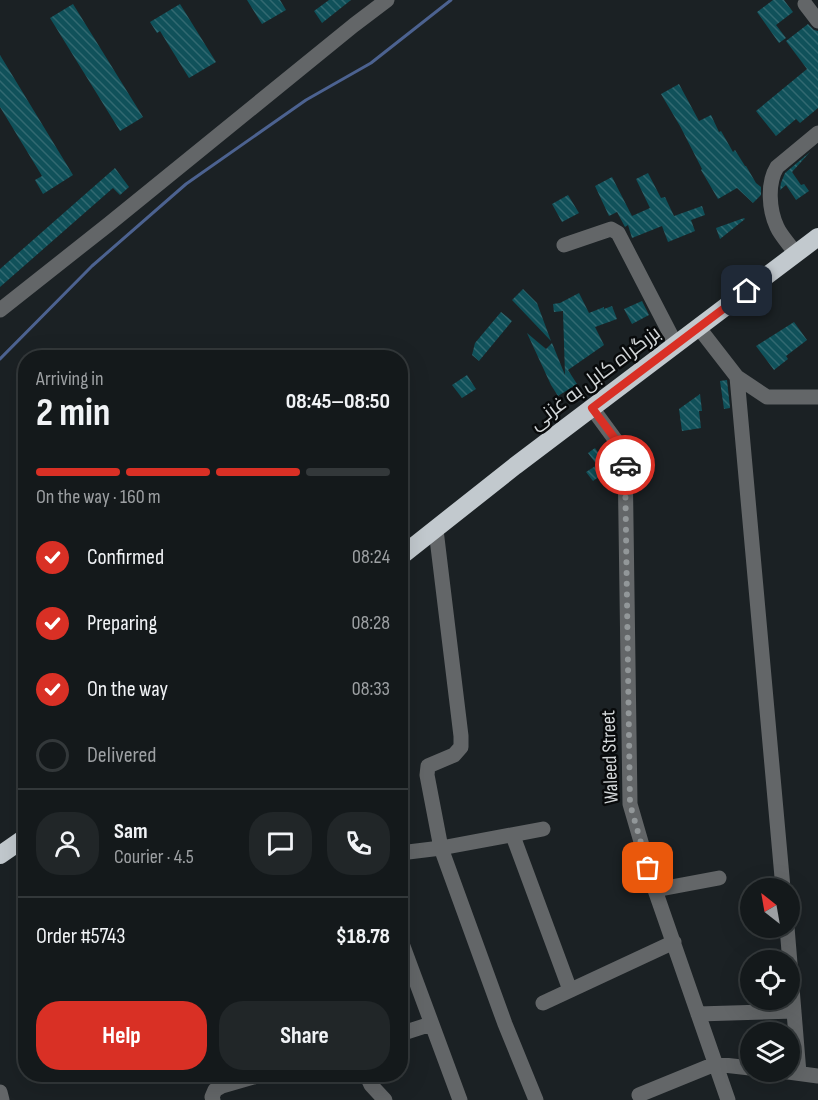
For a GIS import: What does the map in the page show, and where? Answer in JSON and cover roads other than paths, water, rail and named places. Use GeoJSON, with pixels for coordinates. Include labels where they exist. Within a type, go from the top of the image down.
{"type":"FeatureCollection","features":[{"type":"Feature","properties":{"kind":"highway","name":"بزرگراه کابل به غزنی"},"geometry":{"type":"LineString","coordinates":[[408,552],[515,466],[818,237]]}},
{"type":"Feature","properties":{"kind":"highway"},"geometry":{"type":"LineString","coordinates":[[0,855],[18,843]]}},
{"type":"Feature","properties":{"kind":"street"},"geometry":{"type":"LineString","coordinates":[[0,310],[387,0]]}},
{"type":"Feature","properties":{"kind":"street"},"geometry":{"type":"LineString","coordinates":[[805,4],[818,21]]}},
{"type":"Feature","properties":{"kind":"street"},"geometry":{"type":"LineString","coordinates":[[796,254],[776,226],[770,202],[770,184],[777,167],[818,133]]}},
{"type":"Feature","properties":{"kind":"street"},"geometry":{"type":"LineString","coordinates":[[564,245],[611,229],[618,233],[676,345]]}},
{"type":"Feature","properties":{"kind":"street"},"geometry":{"type":"LineString","coordinates":[[699,328],[737,377],[767,397],[818,397]]}},
{"type":"Feature","properties":{"kind":"street"},"geometry":{"type":"LineString","coordinates":[[737,377],[782,878]]}},
{"type":"Feature","properties":{"kind":"street","name":"Waleed Street"},"geometry":{"type":"LineString","coordinates":[[592,408],[625,453],[630,804],[654,890],[728,1100]]}},
{"type":"Feature","properties":{"kind":"street"},"geometry":{"type":"LineString","coordinates":[[436,530],[461,747],[454,755],[428,766],[427,775],[441,848],[505,1024],[536,1100]]}},
{"type":"Feature","properties":{"kind":"street"},"geometry":{"type":"LineString","coordinates":[[408,851],[441,848],[543,829]]}},
{"type":"Feature","properties":{"kind":"street"},"geometry":{"type":"LineString","coordinates":[[513,836],[570,990]]}},
{"type":"Feature","properties":{"kind":"street"},"geometry":{"type":"LineString","coordinates":[[654,890],[719,878]]}},
{"type":"Feature","properties":{"kind":"street"},"geometry":{"type":"LineString","coordinates":[[788,938],[795,1022]]}},
{"type":"Feature","properties":{"kind":"street"},"geometry":{"type":"LineString","coordinates":[[543,1003],[674,942]]}},
{"type":"Feature","properties":{"kind":"street"},"geometry":{"type":"LineString","coordinates":[[408,960],[460,1100]]}},
{"type":"Feature","properties":{"kind":"street"},"geometry":{"type":"LineString","coordinates":[[698,1014],[794,1011]]}},
{"type":"Feature","properties":{"kind":"street"},"geometry":{"type":"LineString","coordinates":[[408,1031],[431,1024]]}},
{"type":"Feature","properties":{"kind":"street"},"geometry":{"type":"LineString","coordinates":[[639,1095],[715,1064],[740,1067]]}},
{"type":"Feature","properties":{"kind":"street"},"geometry":{"type":"LineString","coordinates":[[800,1073],[818,1076]]}},
{"type":"Feature","properties":{"kind":"street"},"geometry":{"type":"LineString","coordinates":[[213,1100],[215,1090],[236,1082]]}},
{"type":"Feature","properties":{"kind":"street"},"geometry":{"type":"LineString","coordinates":[[370,1082],[385,1100]]}},
{"type":"Feature","properties":{"kind":"street"},"geometry":{"type":"LineString","coordinates":[[0,1092],[2,1100]]}},
{"type":"Feature","properties":{"kind":"waterway"},"geometry":{"type":"LineString","coordinates":[[0,359],[92,266],[186,184],[306,100],[371,63],[451,0]]}}]}
